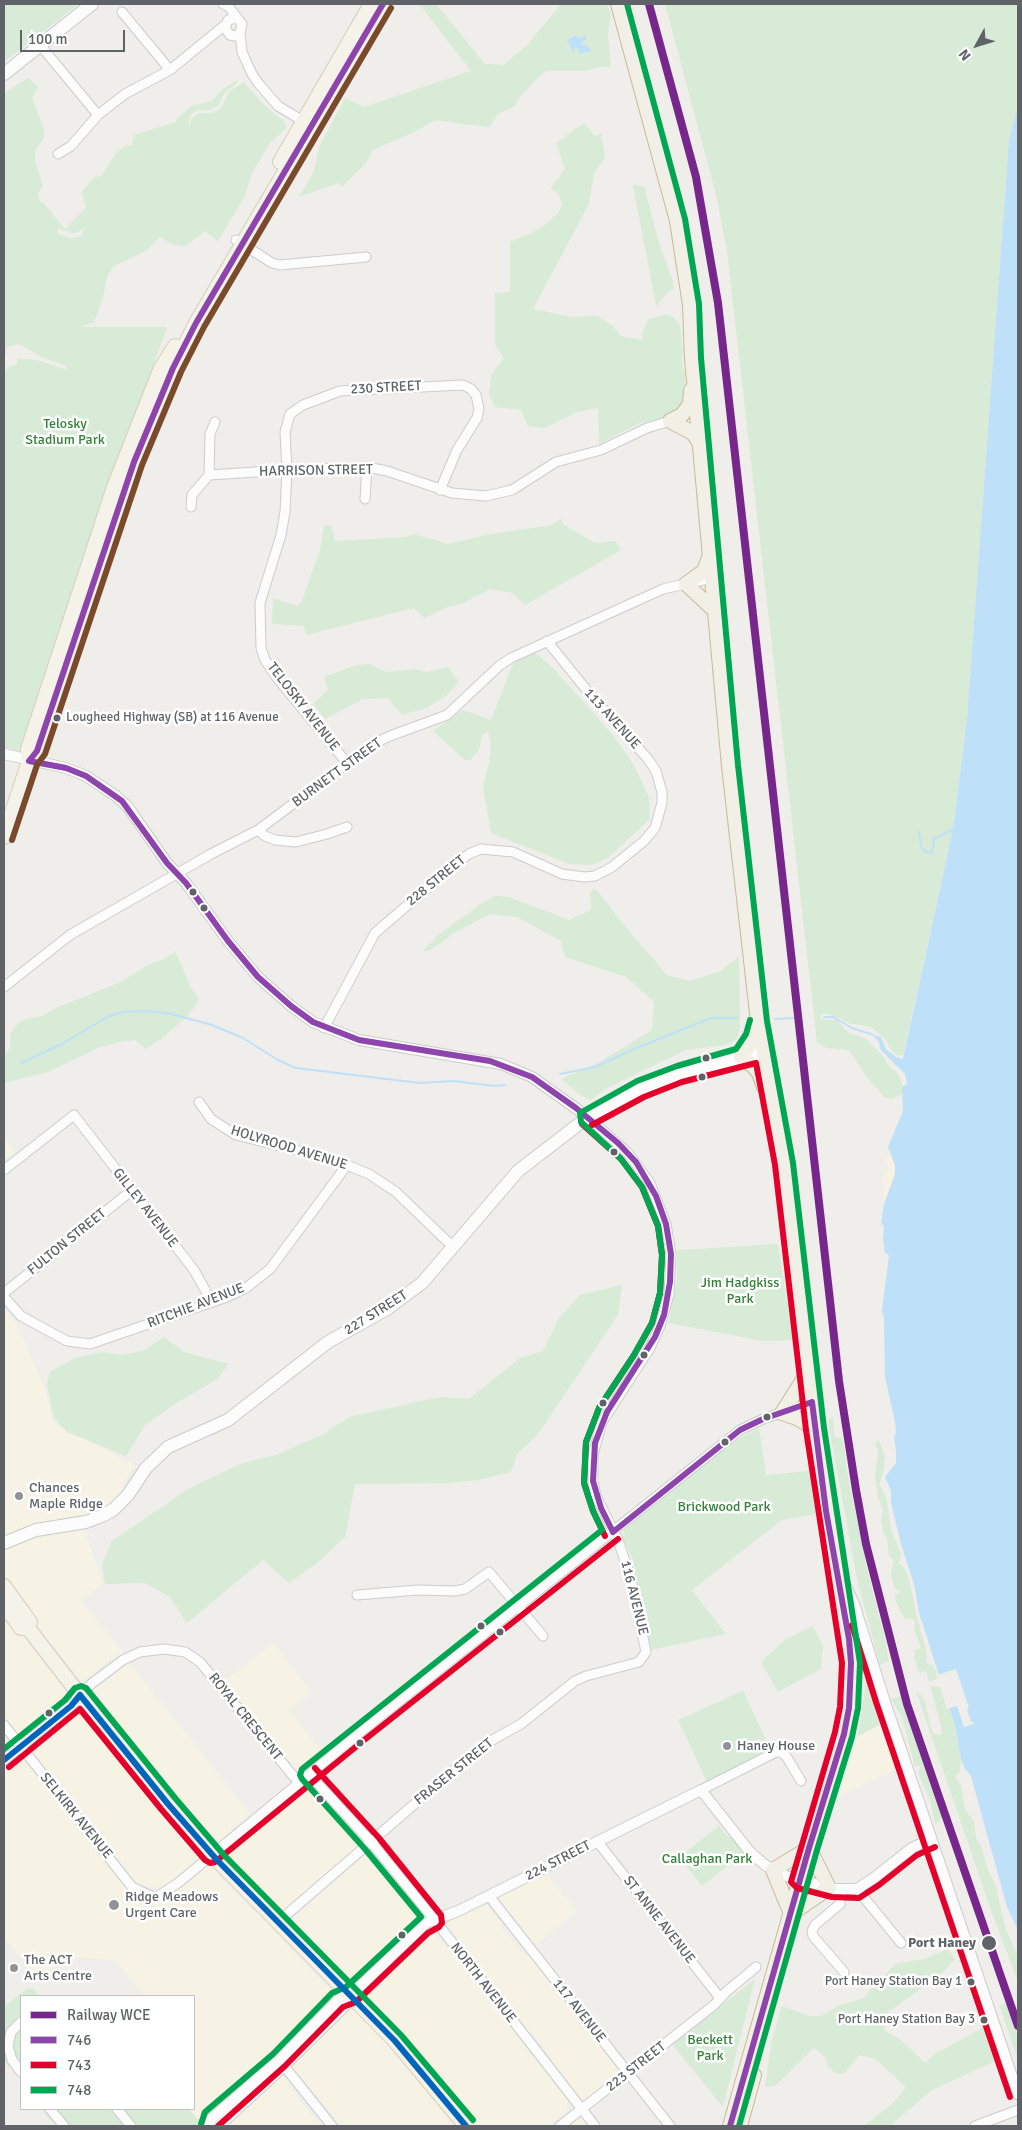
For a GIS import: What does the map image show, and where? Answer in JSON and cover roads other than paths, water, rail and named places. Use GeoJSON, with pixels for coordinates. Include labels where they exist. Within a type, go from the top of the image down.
{"type":"FeatureCollection","features":[{"type":"Feature","properties":{"kind":"highway"},"geometry":{"type":"LineString","coordinates":[[618,4],[677,221],[690,305],[692,359],[729,766],[758,1022],[784,1164],[826,1511],[849,1639],[851,1663],[850,1695],[844,1734],[808,1848],[730,2126]]}},
{"type":"Feature","properties":{"kind":"highway"},"geometry":{"type":"LineString","coordinates":[[670,421],[682,415],[690,404],[692,359]]}},
{"type":"Feature","properties":{"kind":"highway"},"geometry":{"type":"LineString","coordinates":[[670,421],[693,433],[700,444]]}},
{"type":"Feature","properties":{"kind":"highway"},"geometry":{"type":"LineString","coordinates":[[710,555],[704,571],[686,584],[715,611]]}},
{"type":"Feature","properties":{"kind":"highway"},"geometry":{"type":"LineString","coordinates":[[758,1022],[754,1038],[741,1057],[759,1073],[763,1084],[776,1154],[784,1164]]}},
{"type":"Feature","properties":{"kind":"highway"},"geometry":{"type":"LineString","coordinates":[[808,1372],[782,1413],[797,1418],[815,1429]]}},
{"type":"Feature","properties":{"kind":"highway"},"geometry":{"type":"LineString","coordinates":[[791,1914],[773,1870],[808,1848]]}},
{"type":"Feature","properties":{"kind":"highway"},"geometry":{"type":"LineString","coordinates":[[791,1914],[835,1889],[808,1848]]}},
{"type":"Feature","properties":{"kind":"highway"},"geometry":{"type":"LineString","coordinates":[[740,2126],[773,2008],[776,1967]]}},
{"type":"Feature","properties":{"kind":"main road"},"geometry":{"type":"LineString","coordinates":[[4,74],[92,4]]}},
{"type":"Feature","properties":{"kind":"main road"},"geometry":{"type":"LineString","coordinates":[[308,124],[371,4]]}},
{"type":"Feature","properties":{"kind":"main road"},"geometry":{"type":"LineString","coordinates":[[4,837],[29,761],[38,751],[134,462],[173,368],[240,242],[308,124],[383,4]]}},
{"type":"Feature","properties":{"kind":"main road","name":"227 STREET"},"geometry":{"type":"LineString","coordinates":[[4,1543],[36,1530],[95,1519],[114,1509],[128,1495],[146,1468],[168,1447],[228,1420],[328,1342],[387,1309],[422,1283],[518,1171],[588,1117],[640,1089],[679,1074],[763,1052]]}},
{"type":"Feature","properties":{"kind":"main road"},"geometry":{"type":"LineString","coordinates":[[4,1586],[30,1622],[28,1628]]}},
{"type":"Feature","properties":{"kind":"main road"},"geometry":{"type":"LineString","coordinates":[[4,1605],[21,1628],[28,1628]]}},
{"type":"Feature","properties":{"kind":"main road"},"geometry":{"type":"LineString","coordinates":[[28,1628],[168,1804],[212,1854],[414,2062],[466,2126]]}},
{"type":"Feature","properties":{"kind":"street"},"geometry":{"type":"LineString","coordinates":[[58,154],[71,146],[98,115],[125,94],[170,70],[214,34],[230,30],[242,24],[228,6],[224,4],[223,8],[230,30],[252,74],[278,106],[308,124]]}},
{"type":"Feature","properties":{"kind":"street"},"geometry":{"type":"LineString","coordinates":[[122,12],[170,70]]}},
{"type":"Feature","properties":{"kind":"street"},"geometry":{"type":"LineString","coordinates":[[230,30],[231,18],[236,18]]}},
{"type":"Feature","properties":{"kind":"street"},"geometry":{"type":"LineString","coordinates":[[40,45],[98,115]]}},
{"type":"Feature","properties":{"kind":"street"},"geometry":{"type":"LineString","coordinates":[[240,242],[272,263],[280,265],[366,257]]}},
{"type":"Feature","properties":{"kind":"street","name":"230 STREET"},"geometry":{"type":"LineString","coordinates":[[290,414],[297,408],[336,391],[462,385],[471,389],[479,402],[477,418],[457,450],[440,490]]}},
{"type":"Feature","properties":{"kind":"street","name":"TELOSKY AVENUE"},"geometry":{"type":"LineString","coordinates":[[290,414],[285,432],[287,470],[283,526],[260,603],[262,654],[277,678],[347,763]]}},
{"type":"Feature","properties":{"kind":"street","name":"HARRISON STREET"},"geometry":{"type":"LineString","coordinates":[[209,474],[367,467],[387,471],[440,490],[486,496],[512,490],[556,462],[601,450],[647,428],[670,421]]}},
{"type":"Feature","properties":{"kind":"street"},"geometry":{"type":"LineString","coordinates":[[190,507],[192,495],[209,474],[210,434],[214,422]]}},
{"type":"Feature","properties":{"kind":"street"},"geometry":{"type":"LineString","coordinates":[[365,499],[367,467]]}},
{"type":"Feature","properties":{"kind":"street","name":"BURNETT STREET"},"geometry":{"type":"LineString","coordinates":[[4,987],[70,935],[177,873],[258,830],[382,739],[447,715],[499,666],[511,658],[663,589],[712,578]]}},
{"type":"Feature","properties":{"kind":"street","name":"113 AVENUE"},"geometry":{"type":"LineString","coordinates":[[547,642],[589,693],[648,759],[659,780],[662,803]]}},
{"type":"Feature","properties":{"kind":"street","name":"116 AVENUE"},"geometry":{"type":"LineString","coordinates":[[4,754],[66,768],[86,776],[112,793],[128,807],[168,863],[258,977],[291,1006],[324,1028],[359,1040],[501,1064],[532,1077],[588,1117],[623,1148],[642,1171],[662,1209],[671,1254],[669,1294],[660,1326],[650,1348],[608,1412],[595,1443],[592,1469],[601,1508],[618,1540],[631,1579],[646,1652]]}},
{"type":"Feature","properties":{"kind":"street","name":"228 STREET"},"geometry":{"type":"LineString","coordinates":[[324,1028],[375,933],[460,860],[481,849],[503,850],[512,852],[562,874],[584,877],[595,876],[612,867],[650,835],[658,821],[662,803]]}},
{"type":"Feature","properties":{"kind":"street"},"geometry":{"type":"LineString","coordinates":[[258,830],[265,836],[275,840],[296,842],[327,834],[347,826]]}},
{"type":"Feature","properties":{"kind":"street","name":"HOLYROOD AVENUE"},"geometry":{"type":"LineString","coordinates":[[199,1102],[212,1120],[236,1135],[325,1158],[369,1174],[396,1192],[452,1246]]}},
{"type":"Feature","properties":{"kind":"street","name":"GILLEY AVENUE"},"geometry":{"type":"LineString","coordinates":[[4,1170],[74,1115],[196,1274],[212,1302]]}},
{"type":"Feature","properties":{"kind":"street","name":"RITCHIE AVENUE"},"geometry":{"type":"LineString","coordinates":[[4,1297],[21,1316],[73,1342],[90,1344],[212,1302],[246,1288],[270,1269],[347,1165]]}},
{"type":"Feature","properties":{"kind":"street","name":"FULTON STREET"},"geometry":{"type":"LineString","coordinates":[[4,1293],[131,1191]]}},
{"type":"Feature","properties":{"kind":"street"},"geometry":{"type":"LineString","coordinates":[[212,1854],[308,1774],[740,1430],[812,1402]]}},
{"type":"Feature","properties":{"kind":"street"},"geometry":{"type":"LineString","coordinates":[[837,1568],[854,1604],[884,1699],[1018,2094]]}},
{"type":"Feature","properties":{"kind":"street"},"geometry":{"type":"LineString","coordinates":[[357,1596],[418,1590],[455,1591],[465,1589],[489,1572],[542,1636]]}},
{"type":"Feature","properties":{"kind":"street","name":"ROYAL CRESCENT"},"geometry":{"type":"LineString","coordinates":[[80,1695],[108,1670],[136,1653],[160,1648],[188,1653],[200,1662],[299,1783]]}},
{"type":"Feature","properties":{"kind":"street","name":"FRASER STREET"},"geometry":{"type":"LineString","coordinates":[[278,1922],[372,1843],[462,1763],[494,1739],[521,1724],[575,1681],[586,1676],[639,1662],[646,1652]]}},
{"type":"Feature","properties":{"kind":"street"},"geometry":{"type":"LineString","coordinates":[[4,1760],[73,1704],[80,1695]]}},
{"type":"Feature","properties":{"kind":"street","name":"SELKIRK AVENUE"},"geometry":{"type":"LineString","coordinates":[[4,1725],[132,1887],[155,1898],[178,1883],[212,1854]]}},
{"type":"Feature","properties":{"kind":"street","name":"224 STREET"},"geometry":{"type":"LineString","coordinates":[[219,2126],[282,2063],[345,2006],[351,1995],[423,1926],[489,1896],[774,1753],[781,1752],[786,1756],[801,1781]]}},
{"type":"Feature","properties":{"kind":"street","name":"NORTH AVENUE"},"geometry":{"type":"LineString","coordinates":[[308,1774],[372,1843],[595,2126]]}},
{"type":"Feature","properties":{"kind":"street"},"geometry":{"type":"LineString","coordinates":[[701,1790],[750,1852],[773,1870],[800,1880],[835,1889],[857,1889],[912,1848],[931,1839]]}},
{"type":"Feature","properties":{"kind":"street","name":"ST ANNE AVENUE"},"geometry":{"type":"LineString","coordinates":[[597,1842],[720,1998]]}},
{"type":"Feature","properties":{"kind":"street"},"geometry":{"type":"LineString","coordinates":[[835,1889],[840,1904],[815,1925],[812,1931],[813,1936],[844,1972]]}},
{"type":"Feature","properties":{"kind":"street"},"geometry":{"type":"LineString","coordinates":[[857,1889],[900,1943]]}},
{"type":"Feature","properties":{"kind":"street","name":"117 AVENUE"},"geometry":{"type":"LineString","coordinates":[[489,1896],[670,2126]]}},
{"type":"Feature","properties":{"kind":"street","name":"223 STREET"},"geometry":{"type":"LineString","coordinates":[[560,2126],[714,2005],[756,1967]]}},
{"type":"Feature","properties":{"kind":"street"},"geometry":{"type":"LineString","coordinates":[[20,2023],[11,2032],[8,2046],[12,2060],[20,2071]]}},
{"type":"Feature","properties":{"kind":"street"},"geometry":{"type":"LineString","coordinates":[[282,2063],[332,2126]]}},
{"type":"Feature","properties":{"kind":"street","name":"224 STREET"},"geometry":{"type":"LineString","coordinates":[[209,2126],[211,2119],[282,2063]]}},
{"type":"Feature","properties":{"kind":"street"},"geometry":{"type":"LineString","coordinates":[[51,2110],[59,2124]]}},
{"type":"Feature","properties":{"kind":"street"},"geometry":{"type":"LineString","coordinates":[[118,2110],[131,2126]]}},
{"type":"Feature","properties":{"kind":"street"},"geometry":{"type":"LineString","coordinates":[[975,2126],[1018,2110]]}},
{"type":"Feature","properties":{"kind":"water"},"geometry":{"type":"Polygon","coordinates":[[[585,34],[586,39],[580,44],[586,45],[592,51],[578,54],[579,50],[575,47],[575,54],[567,40],[575,36],[580,38],[585,34]]]}},
{"type":"Feature","properties":{"kind":"water"},"geometry":{"type":"Polygon","coordinates":[[[1018,107],[1018,1930],[1007,1907],[971,1776],[965,1769],[961,1759],[955,1725],[919,1613],[914,1584],[901,1544],[891,1503],[891,1491],[885,1477],[896,1463],[894,1437],[896,1433],[885,1377],[884,1318],[882,1311],[889,1255],[885,1253],[884,1226],[881,1223],[884,1204],[895,1174],[895,1165],[888,1147],[903,1111],[902,1087],[907,1084],[905,1074],[880,1049],[879,1042],[873,1035],[881,1037],[886,1049],[896,1057],[903,1059],[953,829],[967,719],[1009,139],[1018,107]]]}},
{"type":"Feature","properties":{"kind":"waterway"},"geometry":{"type":"LineString","coordinates":[[919,832],[921,846],[929,853],[932,852],[934,839],[953,829]]}},
{"type":"Feature","properties":{"kind":"waterway"},"geometry":{"type":"LineString","coordinates":[[21,1063],[62,1044],[107,1017],[123,1012],[143,1011],[167,1013],[212,1025],[243,1038],[278,1060],[296,1068],[420,1083],[453,1081],[495,1086],[505,1085]]}},
{"type":"Feature","properties":{"kind":"waterway"},"geometry":{"type":"LineString","coordinates":[[824,1017],[833,1017],[852,1028],[874,1035]]}},
{"type":"Feature","properties":{"kind":"waterway"},"geometry":{"type":"LineString","coordinates":[[560,1074],[595,1067],[711,1018],[737,1018]]}},
{"type":"Feature","properties":{"kind":"waterway"},"geometry":{"type":"LineString","coordinates":[[775,1019],[794,1018]]}},
{"type":"Feature","properties":{"kind":"railway"},"geometry":{"type":"LineString","coordinates":[[653,4],[703,193],[722,303],[840,1346],[860,1483],[873,1550],[911,1690],[1018,2000]]}},
{"type":"Feature","properties":{"kind":"railway"},"geometry":{"type":"LineString","coordinates":[[1012,1994],[1018,2013]]}},
{"type":"Feature","properties":{"kind":"rail line","name":"WCE"},"geometry":{"type":"LineString","coordinates":[[649,4],[696,177],[718,303],[839,1381],[856,1490],[866,1544],[907,1704],[1018,2026]]}},
{"type":"Feature","properties":{"kind":"place","name":"Lougheed Highway (SB) at 116 Avenue"},"geometry":{"type":"Point","coordinates":[57,718]}},
{"type":"Feature","properties":{"kind":"place","name":"Chances Maple Ridge"},"geometry":{"type":"Point","coordinates":[19,1496]}},
{"type":"Feature","properties":{"kind":"place","name":"Haney House"},"geometry":{"type":"Point","coordinates":[727,1746]}},
{"type":"Feature","properties":{"kind":"place","name":"Ridge Meadows Urgent Care"},"geometry":{"type":"Point","coordinates":[114,1905]}},
{"type":"Feature","properties":{"kind":"place","name":"Port Haney"},"geometry":{"type":"Point","coordinates":[989,1943]}},
{"type":"Feature","properties":{"kind":"place","name":"The ACT Arts Centre"},"geometry":{"type":"Point","coordinates":[14,1968]}},
{"type":"Feature","properties":{"kind":"place","name":"Port Haney Station Bay 1"},"geometry":{"type":"Point","coordinates":[971,1982]}},
{"type":"Feature","properties":{"kind":"place","name":"Port Haney Station Bay 3"},"geometry":{"type":"Point","coordinates":[984,2020]}},
{"type":"Feature","properties":{"kind":"park label","name":"Telosky Stadium Park"},"geometry":{"type":"Point","coordinates":[65,432]}},
{"type":"Feature","properties":{"kind":"park label","name":"Jim Hadgkiss Park"},"geometry":{"type":"Point","coordinates":[740,1292]}},
{"type":"Feature","properties":{"kind":"park label","name":"Brickwood Park"},"geometry":{"type":"Point","coordinates":[724,1507]}},
{"type":"Feature","properties":{"kind":"park label","name":"Callaghan Park"},"geometry":{"type":"Point","coordinates":[707,1859]}},
{"type":"Feature","properties":{"kind":"park label","name":"Beckett Park"},"geometry":{"type":"Point","coordinates":[710,2048]}}]}
